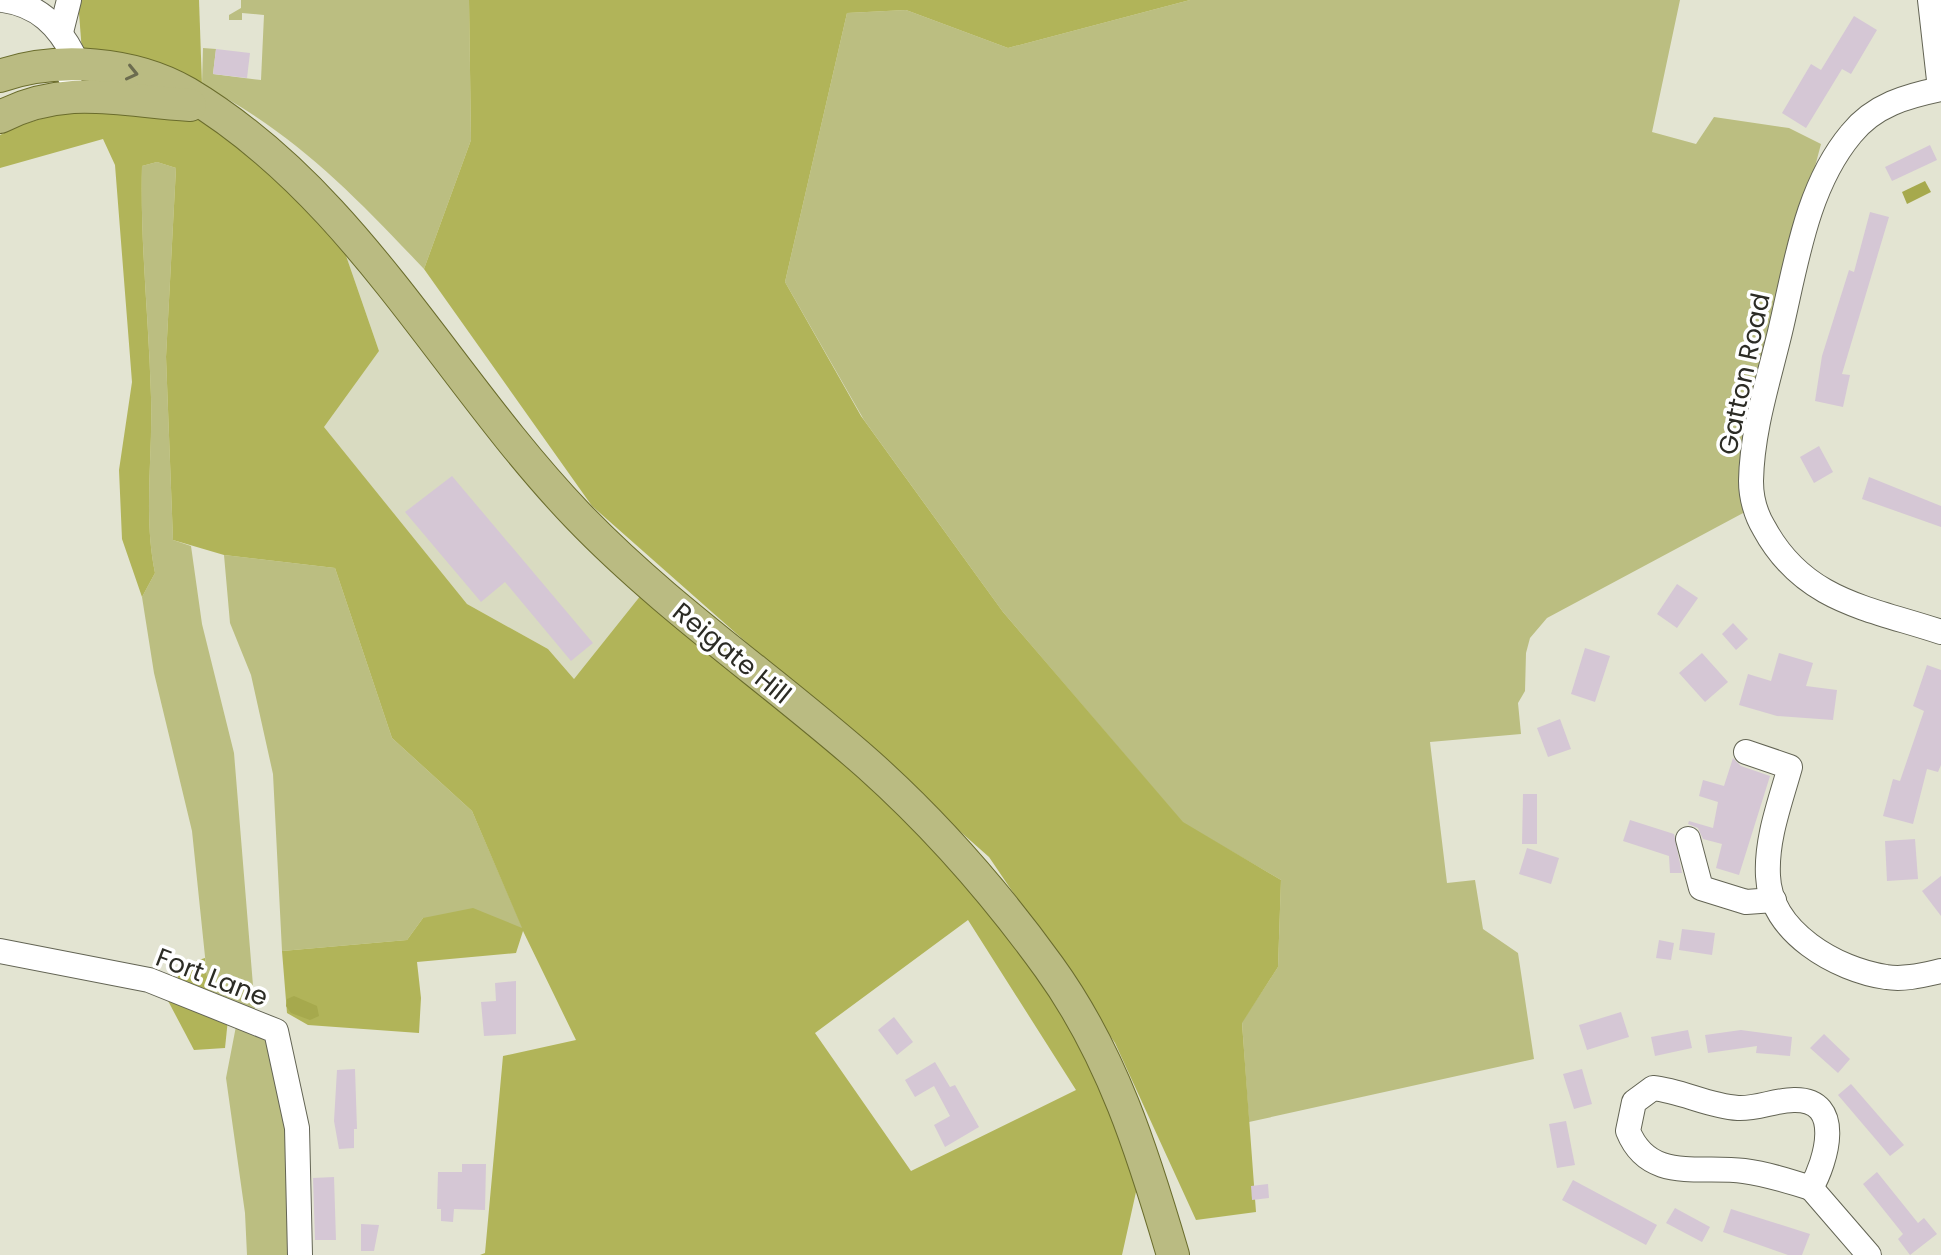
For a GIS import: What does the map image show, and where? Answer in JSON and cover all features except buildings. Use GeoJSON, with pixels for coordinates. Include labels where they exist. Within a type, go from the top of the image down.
{"type":"FeatureCollection","features":[{"type":"Feature","properties":{"kind":"main road","name":"Reigate Hill"},"geometry":{"type":"LineString","coordinates":[[0,76],[48,65],[75,65],[149,77],[185,92],[271,153],[354,237],[507,436],[577,515],[649,585],[872,768],[960,856],[1052,971],[1110,1068],[1144,1156],[1173,1255]]}},
{"type":"Feature","properties":{"kind":"main road","name":"Reigate Hill"},"geometry":{"type":"LineString","coordinates":[[0,117],[18,108],[56,98],[111,95],[205,106]]}},
{"type":"Feature","properties":{"kind":"street"},"geometry":{"type":"LineString","coordinates":[[61,32],[69,0]]}},
{"type":"Feature","properties":{"kind":"street"},"geometry":{"type":"LineString","coordinates":[[1930,0],[1941,89]]}},
{"type":"Feature","properties":{"kind":"street"},"geometry":{"type":"LineString","coordinates":[[17,1],[46,16],[61,32],[74,56],[75,65],[65,89],[56,98]]}},
{"type":"Feature","properties":{"kind":"street","name":"Gatton Road"},"geometry":{"type":"LineString","coordinates":[[1941,89],[1902,97],[1879,109],[1852,131],[1828,164],[1805,231],[1755,431],[1751,485],[1764,530],[1802,576],[1842,602],[1941,632]]}},
{"type":"Feature","properties":{"kind":"street"},"geometry":{"type":"LineString","coordinates":[[1746,752],[1790,767],[1769,844],[1767,879],[1774,900],[1802,938],[1829,959],[1887,978],[1941,971]]}},
{"type":"Feature","properties":{"kind":"street"},"geometry":{"type":"LineString","coordinates":[[1688,839],[1701,888],[1746,902],[1774,900]]}},
{"type":"Feature","properties":{"kind":"street","name":"Fort Lane"},"geometry":{"type":"LineString","coordinates":[[0,951],[149,980],[276,1031],[297,1128],[300,1255]]}},
{"type":"Feature","properties":{"kind":"street"},"geometry":{"type":"LineString","coordinates":[[1811,1188],[1827,1151],[1828,1132],[1827,1120],[1809,1103],[1797,1099],[1741,1108],[1703,1103],[1653,1088],[1634,1102],[1628,1131],[1642,1153],[1657,1164],[1687,1171],[1741,1170],[1811,1188],[1869,1255]]}},
{"type":"Feature","properties":{"kind":"shaded area"},"geometry":{"type":"Polygon","coordinates":[[[1925,181],[1931,192],[1907,204],[1902,192],[1925,181]]]}},
{"type":"Feature","properties":{"kind":"shaded area"},"geometry":{"type":"Polygon","coordinates":[[[343,247],[649,585],[574,679],[548,649],[467,604],[323,426],[379,351],[343,247]]]}},
{"type":"Feature","properties":{"kind":"shaded area"},"geometry":{"type":"Polygon","coordinates":[[[294,996],[317,1006],[319,1016],[310,1020],[291,1013],[286,1006],[287,999],[294,996]]]}},
{"type":"Feature","properties":{"kind":"green space"},"geometry":{"type":"Polygon","coordinates":[[[78,0],[199,0],[202,85],[82,52],[78,0]]]}},
{"type":"Feature","properties":{"kind":"green space"},"geometry":{"type":"Polygon","coordinates":[[[241,0],[469,0],[471,140],[424,269],[321,167],[266,123],[202,85],[203,48],[216,49],[213,74],[261,80],[264,15],[242,13],[242,20],[229,20],[229,15],[241,8],[241,0]]]}},
{"type":"Feature","properties":{"kind":"green space"},"geometry":{"type":"Polygon","coordinates":[[[469,0],[1190,0],[1008,48],[906,10],[847,13],[785,282],[861,416],[1003,612],[1183,822],[1281,880],[1278,967],[1242,1023],[1256,1212],[1196,1220],[1115,1043],[989,857],[592,506],[424,269],[471,140],[469,0]]]}},
{"type":"Feature","properties":{"kind":"green space"},"geometry":{"type":"Polygon","coordinates":[[[1190,0],[1680,0],[1652,132],[1696,144],[1714,117],[1789,128],[1821,144],[1751,408],[1745,512],[1547,618],[1530,638],[1526,653],[1525,691],[1518,703],[1521,734],[1430,742],[1447,883],[1475,880],[1483,929],[1518,953],[1534,1059],[1249,1122],[1242,1022],[1278,967],[1281,880],[1183,823],[1003,612],[864,420],[785,282],[847,13],[906,10],[1008,48],[1190,0]]]}},
{"type":"Feature","properties":{"kind":"green space"},"geometry":{"type":"Polygon","coordinates":[[[205,106],[343,247],[379,351],[324,427],[467,604],[548,649],[574,679],[649,585],[1000,904],[1144,1156],[1122,1255],[480,1255],[485,1253],[503,1056],[576,1040],[523,931],[516,953],[417,962],[421,998],[419,1033],[308,1025],[287,1013],[282,951],[407,940],[423,918],[473,908],[522,928],[472,811],[392,738],[335,568],[224,555],[173,540],[166,357],[176,168],[157,162],[142,166],[151,397],[149,507],[155,573],[142,597],[122,539],[119,470],[132,382],[115,165],[103,139],[0,168],[0,135],[24,124],[100,109],[205,106]],[[968,920],[815,1033],[911,1171],[1076,1090],[968,920]]]}},
{"type":"Feature","properties":{"kind":"green space"},"geometry":{"type":"Polygon","coordinates":[[[157,162],[176,168],[166,357],[173,540],[191,546],[202,624],[234,753],[255,1010],[209,995],[192,831],[154,673],[142,597],[155,573],[149,507],[151,397],[142,166],[157,162]]]}},
{"type":"Feature","properties":{"kind":"green space"},"geometry":{"type":"Polygon","coordinates":[[[224,555],[335,568],[392,738],[472,811],[523,929],[423,918],[407,940],[282,951],[273,774],[251,675],[230,623],[224,555]]]}},
{"type":"Feature","properties":{"kind":"green space"},"geometry":{"type":"Polygon","coordinates":[[[205,958],[209,995],[177,981],[180,966],[205,958]]]}},
{"type":"Feature","properties":{"kind":"green space"},"geometry":{"type":"Polygon","coordinates":[[[166,997],[228,1019],[225,1048],[194,1050],[166,997]]]}},
{"type":"Feature","properties":{"kind":"green space"},"geometry":{"type":"Polygon","coordinates":[[[237,1021],[270,1034],[292,1115],[292,1255],[247,1255],[245,1213],[226,1078],[237,1021]]]}}]}
